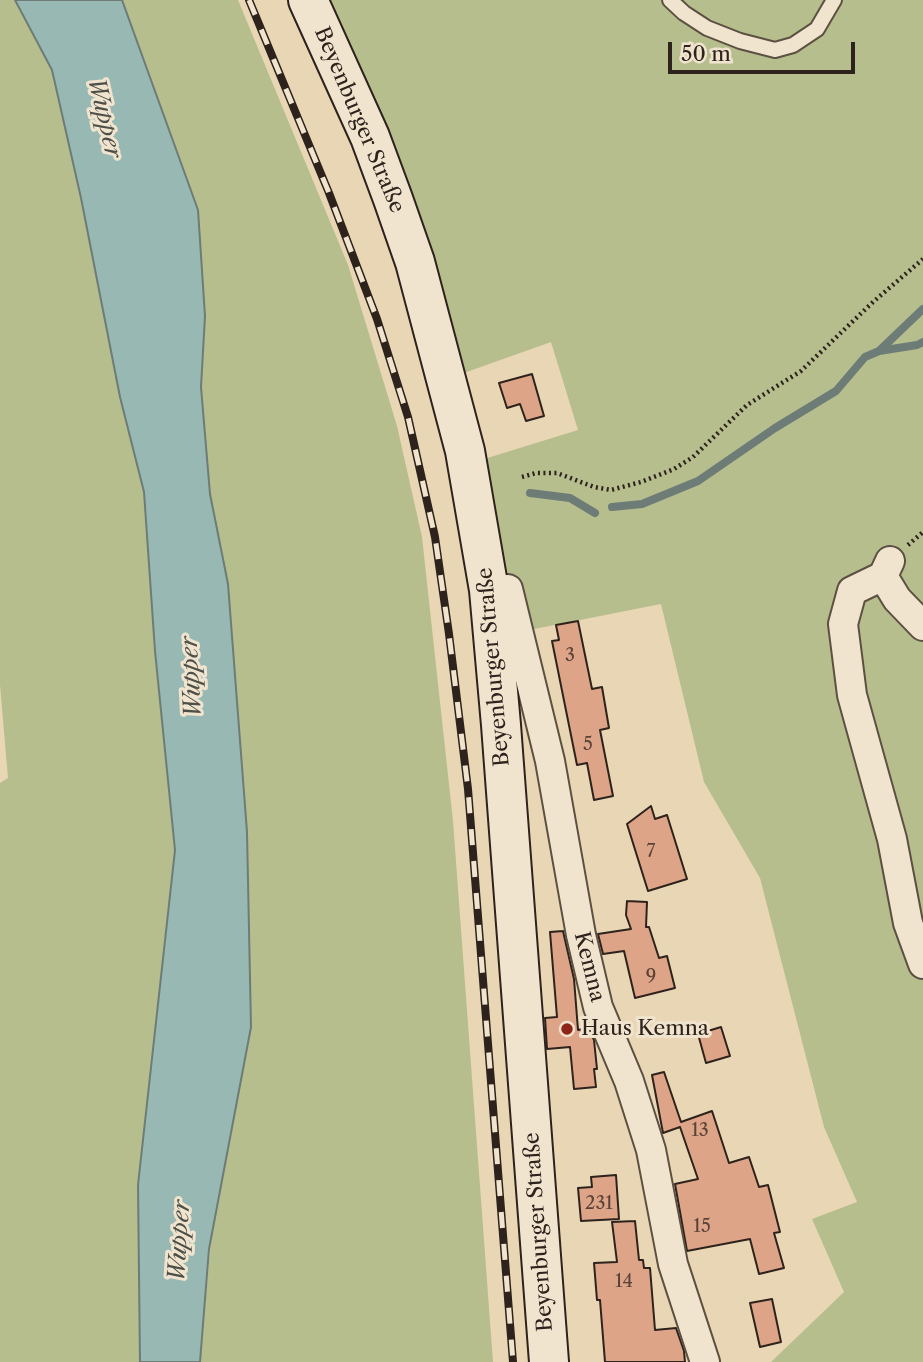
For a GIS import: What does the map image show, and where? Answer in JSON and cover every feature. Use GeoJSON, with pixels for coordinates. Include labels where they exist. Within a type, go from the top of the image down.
{"type":"FeatureCollection","features":[{"type":"Feature","properties":{"kind":"main road","name":"Beyenburger Straße"},"geometry":{"type":"LineString","coordinates":[[308,0],[370,137],[415,262],[465,451],[489,590],[549,1362]]}},
{"type":"Feature","properties":{"kind":"street"},"geometry":{"type":"LineString","coordinates":[[923,626],[897,598],[886,568],[852,591],[843,624],[852,695],[892,839],[908,923],[923,964]]}},
{"type":"Feature","properties":{"kind":"street","name":"Kemna"},"geometry":{"type":"LineString","coordinates":[[489,590],[508,589],[550,761],[576,912],[598,1007],[629,1081],[651,1150],[673,1264],[706,1360]]}},
{"type":"Feature","properties":{"kind":"lane"},"geometry":{"type":"LineString","coordinates":[[670,0],[707,28],[740,41],[775,50],[793,45],[817,29],[834,0]]}},
{"type":"Feature","properties":{"kind":"path"},"geometry":{"type":"LineString","coordinates":[[522,477],[536,473],[556,473],[594,487],[611,490],[674,469],[693,457],[747,405],[801,371],[873,302],[923,259]]}},
{"type":"Feature","properties":{"kind":"green space"},"geometry":{"type":"Polygon","coordinates":[[[0,0],[15,0],[52,70],[81,198],[120,397],[144,492],[155,651],[175,850],[138,1185],[140,1362],[0,1362],[0,783],[8,778],[0,685],[0,0]]]}},
{"type":"Feature","properties":{"kind":"green space"},"geometry":{"type":"Polygon","coordinates":[[[122,0],[238,0],[348,265],[397,426],[422,537],[453,821],[493,1362],[200,1362],[247,832],[228,584],[210,494],[201,387],[205,316],[122,0]]]}},
{"type":"Feature","properties":{"kind":"green space"},"geometry":{"type":"Polygon","coordinates":[[[319,0],[923,0],[923,1362],[771,1362],[844,1292],[812,1219],[857,1202],[824,1127],[760,878],[704,782],[661,604],[524,631],[514,581],[504,568],[481,460],[578,430],[551,342],[461,374],[319,0]]]}},
{"type":"Feature","properties":{"kind":"water","name":"Wupper"},"geometry":{"type":"Polygon","coordinates":[[[15,0],[122,0],[198,210],[205,316],[201,387],[210,494],[228,584],[247,832],[251,1027],[209,1249],[200,1362],[140,1362],[138,1185],[175,850],[155,651],[144,492],[120,397],[81,198],[52,70],[15,0]]]}},
{"type":"Feature","properties":{"kind":"building"},"geometry":{"type":"Polygon","coordinates":[[[532,374],[544,416],[526,421],[520,404],[507,408],[499,383],[532,374]]]}},
{"type":"Feature","properties":{"kind":"building"},"geometry":{"type":"Polygon","coordinates":[[[578,621],[592,689],[602,687],[609,728],[600,730],[613,796],[594,800],[587,763],[577,765],[552,641],[559,640],[556,625],[578,621]]]}},
{"type":"Feature","properties":{"kind":"building"},"geometry":{"type":"Polygon","coordinates":[[[651,806],[655,819],[667,815],[687,879],[648,891],[627,824],[651,806]]]}},
{"type":"Feature","properties":{"kind":"building"},"geometry":{"type":"Polygon","coordinates":[[[627,901],[647,902],[646,927],[649,927],[659,958],[667,956],[675,988],[635,998],[624,951],[603,954],[598,934],[631,929],[626,915],[627,901]]]}},
{"type":"Feature","properties":{"kind":"building"},"geometry":{"type":"Polygon","coordinates":[[[563,931],[574,979],[578,1030],[589,1028],[594,1040],[596,1087],[574,1089],[570,1047],[547,1049],[545,1018],[557,1017],[550,932],[563,931]]]}},
{"type":"Feature","properties":{"kind":"building"},"geometry":{"type":"Polygon","coordinates":[[[721,1027],[730,1056],[706,1063],[698,1034],[721,1027]]]}},
{"type":"Feature","properties":{"kind":"building"},"geometry":{"type":"Polygon","coordinates":[[[664,1072],[681,1122],[712,1111],[729,1163],[749,1157],[759,1187],[768,1185],[780,1232],[774,1233],[784,1268],[759,1274],[750,1239],[687,1251],[675,1184],[698,1179],[680,1127],[663,1133],[652,1075],[664,1072]]]}},
{"type":"Feature","properties":{"kind":"building"},"geometry":{"type":"Polygon","coordinates":[[[616,1175],[619,1219],[581,1221],[578,1188],[592,1187],[591,1177],[616,1175]]]}},
{"type":"Feature","properties":{"kind":"building"},"geometry":{"type":"Polygon","coordinates":[[[635,1221],[639,1260],[643,1260],[644,1268],[650,1268],[655,1330],[676,1328],[685,1362],[605,1362],[594,1263],[617,1262],[612,1222],[635,1221]]]}},
{"type":"Feature","properties":{"kind":"building"},"geometry":{"type":"Polygon","coordinates":[[[772,1299],[781,1342],[760,1347],[750,1303],[772,1299]]]}},
{"type":"Feature","properties":{"kind":"waterway"},"geometry":{"type":"LineString","coordinates":[[612,507],[642,504],[698,481],[775,428],[836,391],[865,357],[879,351],[923,309]]}},
{"type":"Feature","properties":{"kind":"waterway"},"geometry":{"type":"LineString","coordinates":[[879,351],[923,342]]}},
{"type":"Feature","properties":{"kind":"waterway"},"geometry":{"type":"LineString","coordinates":[[530,493],[570,498],[595,513]]}},
{"type":"Feature","properties":{"kind":"railway"},"geometry":{"type":"LineString","coordinates":[[249,0],[329,193],[377,319],[408,417],[435,537],[468,789],[513,1362]]}},
{"type":"Feature","properties":{"kind":"place","name":"Haus Kemna"},"geometry":{"type":"Point","coordinates":[567,1029]}}]}
